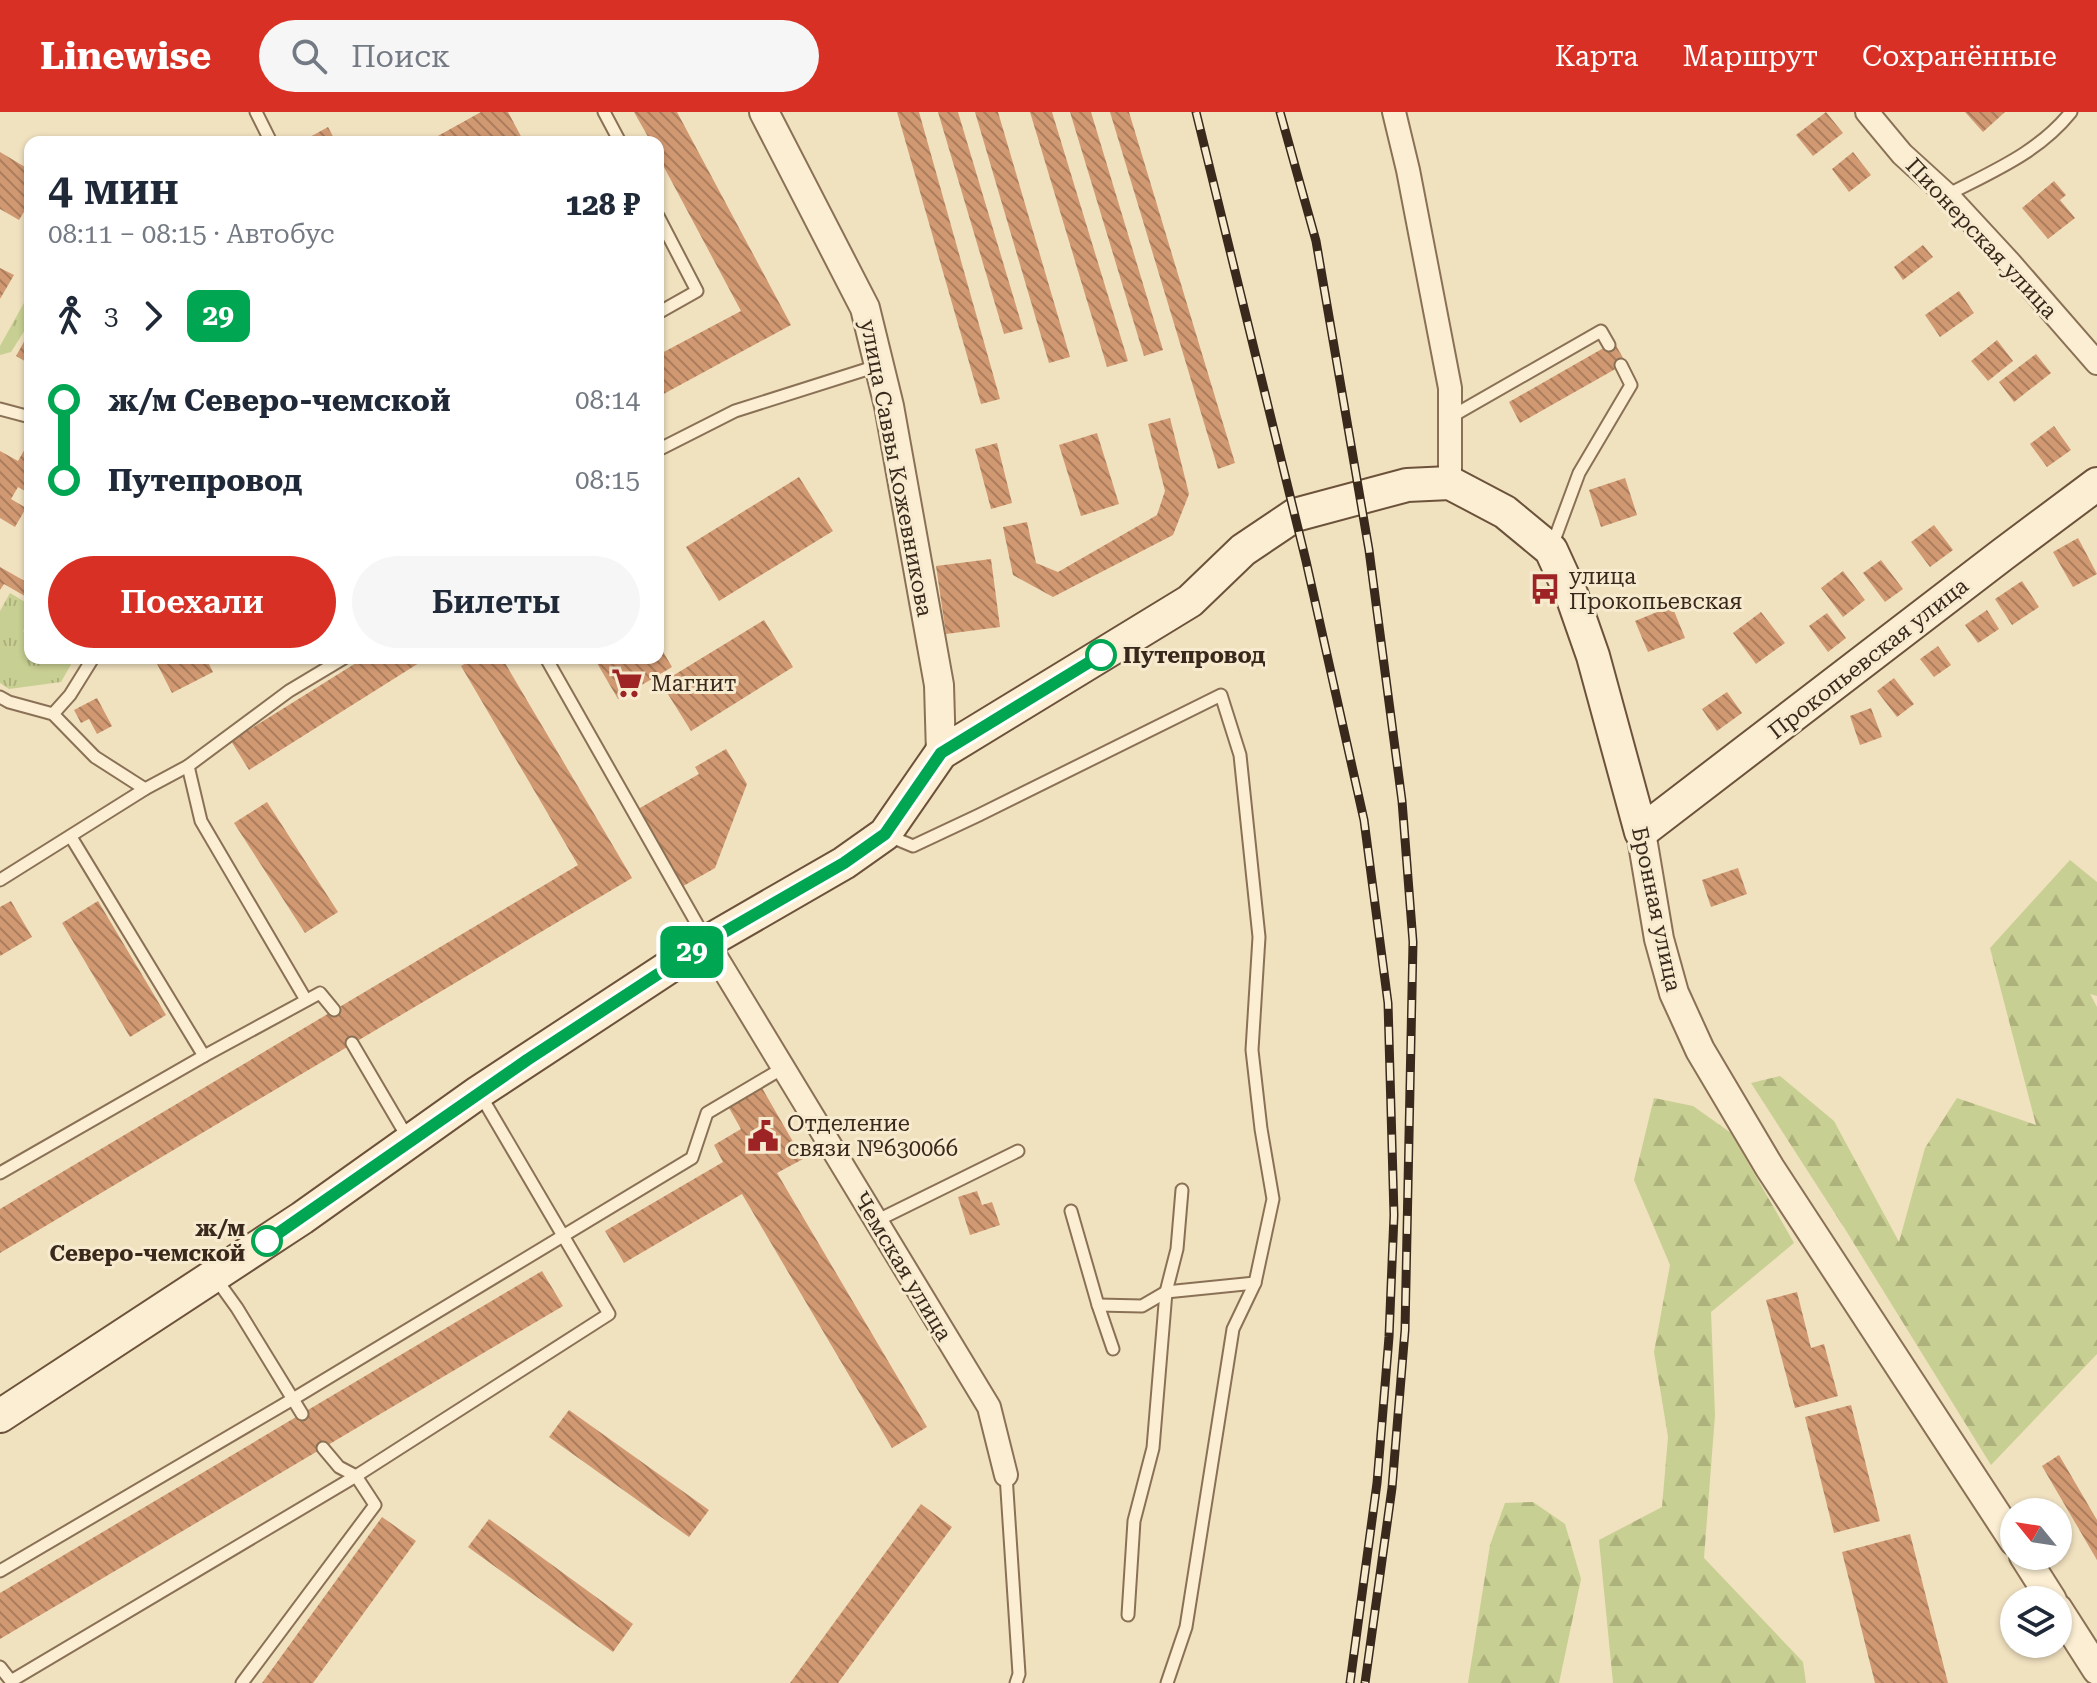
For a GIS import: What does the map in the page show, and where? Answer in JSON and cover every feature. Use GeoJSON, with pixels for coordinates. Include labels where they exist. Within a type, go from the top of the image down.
{"type":"FeatureCollection","features":[{"type":"Feature","properties":{"kind":"main road"},"geometry":{"type":"LineString","coordinates":[[5,1409],[302,1218],[479,1092],[707,942],[844,863],[885,834],[941,753],[1190,601],[1243,550],[1295,515],[1407,485],[1450,483]]}},
{"type":"Feature","properties":{"kind":"main road","name":"Бронная улица"},"geometry":{"type":"LineString","coordinates":[[1450,483],[1505,512],[1551,550],[1572,596],[1593,656],[1641,832]]}},
{"type":"Feature","properties":{"kind":"main road","name":"Прокопьевская улица"},"geometry":{"type":"LineString","coordinates":[[1641,832],[2097,484]]}},
{"type":"Feature","properties":{"kind":"street","name":"улица Саввы Кожевникова"},"geometry":{"type":"LineString","coordinates":[[764,112],[865,308],[889,406],[939,685],[941,753]]}},
{"type":"Feature","properties":{"kind":"street"},"geometry":{"type":"LineString","coordinates":[[1394,112],[1450,388],[1450,483]]}},
{"type":"Feature","properties":{"kind":"street","name":"Пионерская улица"},"geometry":{"type":"LineString","coordinates":[[1867,112],[1902,154],[1947,195],[2009,262],[2097,363]]}},
{"type":"Feature","properties":{"kind":"street","name":"Бронная улица"},"geometry":{"type":"LineString","coordinates":[[1641,832],[1659,939],[1674,993],[1700,1050],[1770,1168],[2000,1520]]}},
{"type":"Feature","properties":{"kind":"street","name":"Чемская улица"},"geometry":{"type":"LineString","coordinates":[[707,942],[989,1407],[1006,1475]]}},
{"type":"Feature","properties":{"kind":"street"},"geometry":{"type":"LineString","coordinates":[[2072,1631],[2097,1670]]}},
{"type":"Feature","properties":{"kind":"lane"},"geometry":{"type":"LineString","coordinates":[[256,112],[268,136]]}},
{"type":"Feature","properties":{"kind":"lane"},"geometry":{"type":"LineString","coordinates":[[604,112],[617,136]]}},
{"type":"Feature","properties":{"kind":"lane"},"geometry":{"type":"LineString","coordinates":[[1947,195],[2030,152],[2071,112]]}},
{"type":"Feature","properties":{"kind":"lane"},"geometry":{"type":"LineString","coordinates":[[664,228],[697,291],[664,310]]}},
{"type":"Feature","properties":{"kind":"lane"},"geometry":{"type":"LineString","coordinates":[[1449,418],[1601,331],[1609,345]]}},
{"type":"Feature","properties":{"kind":"lane"},"geometry":{"type":"LineString","coordinates":[[664,447],[735,411],[879,365]]}},
{"type":"Feature","properties":{"kind":"lane"},"geometry":{"type":"LineString","coordinates":[[1551,550],[1579,473],[1631,385],[1621,365]]}},
{"type":"Feature","properties":{"kind":"lane"},"geometry":{"type":"LineString","coordinates":[[0,409],[24,415]]}},
{"type":"Feature","properties":{"kind":"lane"},"geometry":{"type":"LineString","coordinates":[[53,714],[70,695],[89,664]]}},
{"type":"Feature","properties":{"kind":"lane"},"geometry":{"type":"LineString","coordinates":[[0,880],[145,789],[188,766],[289,691],[334,664]]}},
{"type":"Feature","properties":{"kind":"lane"},"geometry":{"type":"LineString","coordinates":[[549,664],[707,942]]}},
{"type":"Feature","properties":{"kind":"lane"},"geometry":{"type":"LineString","coordinates":[[885,834],[913,846],[1221,695],[1240,755],[1259,937],[1252,1050],[1273,1199],[1255,1283],[1233,1329],[1186,1627],[1167,1683]]}},
{"type":"Feature","properties":{"kind":"lane"},"geometry":{"type":"LineString","coordinates":[[0,697],[53,714],[95,757],[145,789]]}},
{"type":"Feature","properties":{"kind":"lane"},"geometry":{"type":"LineString","coordinates":[[188,766],[201,821],[306,1000]]}},
{"type":"Feature","properties":{"kind":"lane"},"geometry":{"type":"LineString","coordinates":[[71,837],[204,1056]]}},
{"type":"Feature","properties":{"kind":"lane"},"geometry":{"type":"LineString","coordinates":[[0,1173],[320,993],[334,1010]]}},
{"type":"Feature","properties":{"kind":"lane"},"geometry":{"type":"LineString","coordinates":[[352,1043],[410,1141]]}},
{"type":"Feature","properties":{"kind":"lane"},"geometry":{"type":"LineString","coordinates":[[0,1571],[293,1399],[692,1158],[707,1113],[783,1068]]}},
{"type":"Feature","properties":{"kind":"lane"},"geometry":{"type":"LineString","coordinates":[[0,1667],[10,1682],[356,1476],[609,1314],[479,1092]]}},
{"type":"Feature","properties":{"kind":"lane"},"geometry":{"type":"LineString","coordinates":[[876,1221],[1018,1151]]}},
{"type":"Feature","properties":{"kind":"lane"},"geometry":{"type":"LineString","coordinates":[[1128,1615],[1134,1521],[1153,1448],[1166,1292],[1177,1249],[1182,1190]]}},
{"type":"Feature","properties":{"kind":"lane"},"geometry":{"type":"LineString","coordinates":[[1071,1211],[1113,1349]]}},
{"type":"Feature","properties":{"kind":"lane"},"geometry":{"type":"LineString","coordinates":[[214,1276],[302,1414]]}},
{"type":"Feature","properties":{"kind":"lane"},"geometry":{"type":"LineString","coordinates":[[1098,1305],[1142,1306],[1166,1292],[1255,1283]]}},
{"type":"Feature","properties":{"kind":"lane"},"geometry":{"type":"LineString","coordinates":[[242,1683],[375,1505],[356,1476],[339,1467],[323,1448]]}},
{"type":"Feature","properties":{"kind":"lane"},"geometry":{"type":"LineString","coordinates":[[1006,1475],[1019,1674],[1016,1683]]}},
{"type":"Feature","properties":{"kind":"green space"},"geometry":{"type":"Polygon","coordinates":[[[24,303],[24,331],[11,352],[0,355],[0,346],[24,303]]]}},
{"type":"Feature","properties":{"kind":"green space"},"geometry":{"type":"Polygon","coordinates":[[[10,593],[24,601],[24,664],[71,664],[61,682],[9,689],[0,683],[0,611],[10,593]]]}},
{"type":"Feature","properties":{"kind":"green space"},"geometry":{"type":"Polygon","coordinates":[[[2070,860],[2097,882],[2097,996],[2090,994],[2097,1007],[2097,1354],[1991,1465],[1751,1083],[1780,1076],[1834,1121],[1899,1242],[1925,1148],[1957,1098],[2036,1125],[1990,948],[2070,860]]]}},
{"type":"Feature","properties":{"kind":"green space"},"geometry":{"type":"Polygon","coordinates":[[[1654,1098],[1693,1106],[1731,1133],[1794,1243],[1711,1312],[1715,1415],[1704,1558],[1803,1662],[1806,1683],[1613,1683],[1599,1540],[1662,1507],[1668,1437],[1654,1352],[1670,1265],[1634,1180],[1654,1098]]]}},
{"type":"Feature","properties":{"kind":"green space"},"geometry":{"type":"Polygon","coordinates":[[[1533,1502],[1565,1524],[1581,1579],[1559,1683],[1468,1683],[1490,1545],[1505,1503],[1533,1502]]]}},
{"type":"Feature","properties":{"kind":"building"},"geometry":{"type":"Polygon","coordinates":[[[481,112],[508,112],[521,136],[438,136],[481,112]]]}},
{"type":"Feature","properties":{"kind":"building"},"geometry":{"type":"Polygon","coordinates":[[[634,112],[677,112],[791,325],[664,394],[664,352],[741,311],[664,167],[664,136],[648,136],[634,112]]]}},
{"type":"Feature","properties":{"kind":"building"},"geometry":{"type":"Polygon","coordinates":[[[897,112],[919,112],[1000,399],[981,404],[897,112]]]}},
{"type":"Feature","properties":{"kind":"building"},"geometry":{"type":"Polygon","coordinates":[[[938,112],[958,112],[1023,329],[1004,334],[938,112]]]}},
{"type":"Feature","properties":{"kind":"building"},"geometry":{"type":"Polygon","coordinates":[[[975,112],[998,112],[1070,357],[1049,363],[975,112]]]}},
{"type":"Feature","properties":{"kind":"building"},"geometry":{"type":"Polygon","coordinates":[[[1030,112],[1052,112],[1128,361],[1107,367],[1030,112]]]}},
{"type":"Feature","properties":{"kind":"building"},"geometry":{"type":"Polygon","coordinates":[[[1070,112],[1091,112],[1163,350],[1144,356],[1070,112]]]}},
{"type":"Feature","properties":{"kind":"building"},"geometry":{"type":"Polygon","coordinates":[[[1110,112],[1129,112],[1235,463],[1218,469],[1110,112]]]}},
{"type":"Feature","properties":{"kind":"building"},"geometry":{"type":"Polygon","coordinates":[[[1826,112],[1843,133],[1813,156],[1796,135],[1826,112]]]}},
{"type":"Feature","properties":{"kind":"building"},"geometry":{"type":"Polygon","coordinates":[[[1965,112],[2005,112],[1983,132],[1965,112]]]}},
{"type":"Feature","properties":{"kind":"building"},"geometry":{"type":"Polygon","coordinates":[[[328,127],[333,136],[312,136],[328,127]]]}},
{"type":"Feature","properties":{"kind":"building"},"geometry":{"type":"Polygon","coordinates":[[[0,152],[24,166],[24,212],[19,220],[0,209],[0,152]]]}},
{"type":"Feature","properties":{"kind":"building"},"geometry":{"type":"Polygon","coordinates":[[[1853,152],[1871,175],[1849,192],[1832,169],[1853,152]]]}},
{"type":"Feature","properties":{"kind":"building"},"geometry":{"type":"Polygon","coordinates":[[[2054,181],[2066,195],[2060,200],[2075,218],[2048,239],[2022,208],[2054,181]]]}},
{"type":"Feature","properties":{"kind":"building"},"geometry":{"type":"Polygon","coordinates":[[[1923,245],[1933,257],[1903,280],[1894,267],[1923,245]]]}},
{"type":"Feature","properties":{"kind":"building"},"geometry":{"type":"Polygon","coordinates":[[[0,268],[14,275],[0,299],[0,268]]]}},
{"type":"Feature","properties":{"kind":"building"},"geometry":{"type":"Polygon","coordinates":[[[1959,291],[1974,313],[1940,337],[1925,315],[1959,291]]]}},
{"type":"Feature","properties":{"kind":"building"},"geometry":{"type":"Polygon","coordinates":[[[1997,340],[2013,361],[1988,381],[1971,361],[1997,340]]]}},
{"type":"Feature","properties":{"kind":"building"},"geometry":{"type":"Polygon","coordinates":[[[24,342],[24,361],[16,356],[24,342]]]}},
{"type":"Feature","properties":{"kind":"building"},"geometry":{"type":"Polygon","coordinates":[[[1614,342],[1626,363],[1520,423],[1509,402],[1614,342]]]}},
{"type":"Feature","properties":{"kind":"building"},"geometry":{"type":"Polygon","coordinates":[[[2036,354],[2051,373],[2014,402],[1999,382],[2036,354]]]}},
{"type":"Feature","properties":{"kind":"building"},"geometry":{"type":"Polygon","coordinates":[[[1170,418],[1189,494],[1173,535],[1053,597],[1013,575],[1003,527],[1027,522],[1036,563],[1058,572],[1157,515],[1165,491],[1148,424],[1170,418]]]}},
{"type":"Feature","properties":{"kind":"building"},"geometry":{"type":"Polygon","coordinates":[[[2054,426],[2071,450],[2047,467],[2030,444],[2054,426]]]}},
{"type":"Feature","properties":{"kind":"building"},"geometry":{"type":"Polygon","coordinates":[[[1097,433],[1119,504],[1081,516],[1059,445],[1097,433]]]}},
{"type":"Feature","properties":{"kind":"building"},"geometry":{"type":"Polygon","coordinates":[[[997,443],[1012,503],[991,509],[975,449],[997,443]]]}},
{"type":"Feature","properties":{"kind":"building"},"geometry":{"type":"Polygon","coordinates":[[[24,450],[24,490],[18,487],[11,499],[24,507],[15,527],[0,518],[0,451],[18,461],[24,450]]]}},
{"type":"Feature","properties":{"kind":"building"},"geometry":{"type":"Polygon","coordinates":[[[799,477],[833,531],[719,601],[686,547],[799,477]]]}},
{"type":"Feature","properties":{"kind":"building"},"geometry":{"type":"Polygon","coordinates":[[[1625,478],[1637,515],[1601,527],[1589,490],[1625,478]]]}},
{"type":"Feature","properties":{"kind":"building"},"geometry":{"type":"Polygon","coordinates":[[[1934,525],[1953,550],[1930,567],[1911,542],[1934,525]]]}},
{"type":"Feature","properties":{"kind":"building"},"geometry":{"type":"Polygon","coordinates":[[[2078,538],[2097,574],[2073,587],[2053,552],[2078,538]]]}},
{"type":"Feature","properties":{"kind":"building"},"geometry":{"type":"Polygon","coordinates":[[[991,559],[1000,627],[946,634],[936,566],[991,559]]]}},
{"type":"Feature","properties":{"kind":"building"},"geometry":{"type":"Polygon","coordinates":[[[1881,560],[1903,589],[1885,602],[1863,573],[1881,560]]]}},
{"type":"Feature","properties":{"kind":"building"},"geometry":{"type":"Polygon","coordinates":[[[0,567],[24,581],[24,596],[4,584],[0,590],[0,567]]]}},
{"type":"Feature","properties":{"kind":"building"},"geometry":{"type":"Polygon","coordinates":[[[1843,571],[1865,600],[1843,617],[1821,588],[1843,571]]]}},
{"type":"Feature","properties":{"kind":"building"},"geometry":{"type":"Polygon","coordinates":[[[2022,581],[2039,607],[2012,625],[1995,599],[2022,581]]]}},
{"type":"Feature","properties":{"kind":"building"},"geometry":{"type":"Polygon","coordinates":[[[1672,606],[1685,638],[1648,652],[1635,621],[1672,606]]]}},
{"type":"Feature","properties":{"kind":"building"},"geometry":{"type":"Polygon","coordinates":[[[1987,610],[1999,629],[1978,643],[1965,625],[1987,610]]]}},
{"type":"Feature","properties":{"kind":"building"},"geometry":{"type":"Polygon","coordinates":[[[1761,612],[1785,643],[1756,664],[1733,633],[1761,612]]]}},
{"type":"Feature","properties":{"kind":"building"},"geometry":{"type":"Polygon","coordinates":[[[1827,613],[1846,638],[1828,652],[1809,626],[1827,613]]]}},
{"type":"Feature","properties":{"kind":"building"},"geometry":{"type":"Polygon","coordinates":[[[764,620],[793,667],[691,731],[661,683],[764,620]]]}},
{"type":"Feature","properties":{"kind":"building"},"geometry":{"type":"Polygon","coordinates":[[[1938,646],[1951,665],[1934,677],[1920,659],[1938,646]]]}},
{"type":"Feature","properties":{"kind":"building","name":"Магнит"},"geometry":{"type":"Polygon","coordinates":[[[664,653],[672,667],[618,699],[598,664],[664,664],[664,653]]]}},
{"type":"Feature","properties":{"kind":"building"},"geometry":{"type":"Polygon","coordinates":[[[157,664],[209,664],[213,672],[172,693],[157,664]]]}},
{"type":"Feature","properties":{"kind":"building"},"geometry":{"type":"Polygon","coordinates":[[[354,664],[417,664],[249,770],[231,741],[354,664]]]}},
{"type":"Feature","properties":{"kind":"building"},"geometry":{"type":"Polygon","coordinates":[[[506,664],[632,878],[0,1253],[0,1209],[578,865],[461,666],[506,664]]]}},
{"type":"Feature","properties":{"kind":"building"},"geometry":{"type":"Polygon","coordinates":[[[1894,678],[1914,704],[1897,717],[1877,691],[1894,678]]]}},
{"type":"Feature","properties":{"kind":"building"},"geometry":{"type":"Polygon","coordinates":[[[1727,692],[1742,713],[1717,731],[1702,709],[1727,692]]]}},
{"type":"Feature","properties":{"kind":"building"},"geometry":{"type":"Polygon","coordinates":[[[97,698],[112,726],[97,734],[89,719],[81,723],[74,710],[97,698]]]}},
{"type":"Feature","properties":{"kind":"building"},"geometry":{"type":"Polygon","coordinates":[[[1871,708],[1882,737],[1860,745],[1850,716],[1871,708]]]}},
{"type":"Feature","properties":{"kind":"building"},"geometry":{"type":"Polygon","coordinates":[[[726,749],[747,784],[715,868],[678,889],[633,812],[699,774],[695,767],[726,749]]]}},
{"type":"Feature","properties":{"kind":"building"},"geometry":{"type":"Polygon","coordinates":[[[267,802],[338,912],[305,933],[234,823],[267,802]]]}},
{"type":"Feature","properties":{"kind":"building"},"geometry":{"type":"Polygon","coordinates":[[[1738,868],[1747,894],[1711,907],[1702,880],[1738,868]]]}},
{"type":"Feature","properties":{"kind":"building"},"geometry":{"type":"Polygon","coordinates":[[[11,901],[32,937],[0,956],[0,907],[11,901]]]}},
{"type":"Feature","properties":{"kind":"building"},"geometry":{"type":"Polygon","coordinates":[[[98,901],[166,1015],[130,1037],[62,923],[98,901]]]}},
{"type":"Feature","properties":{"kind":"building"},"geometry":{"type":"Polygon","coordinates":[[[762,1088],[803,1159],[777,1173],[927,1427],[892,1448],[742,1194],[624,1263],[605,1231],[723,1162],[714,1145],[741,1129],[729,1108],[762,1088]]]}},
{"type":"Feature","properties":{"kind":"building"},"geometry":{"type":"Polygon","coordinates":[[[977,1191],[982,1205],[992,1202],[1000,1225],[970,1235],[958,1197],[977,1191]]]}},
{"type":"Feature","properties":{"kind":"building"},"geometry":{"type":"Polygon","coordinates":[[[542,1271],[563,1306],[0,1639],[0,1593],[542,1271]]]}},
{"type":"Feature","properties":{"kind":"building"},"geometry":{"type":"Polygon","coordinates":[[[1797,1292],[1811,1348],[1824,1344],[1838,1396],[1795,1408],[1766,1300],[1797,1292]]]}},
{"type":"Feature","properties":{"kind":"building"},"geometry":{"type":"Polygon","coordinates":[[[1851,1405],[1880,1521],[1834,1533],[1805,1417],[1851,1405]]]}},
{"type":"Feature","properties":{"kind":"building"},"geometry":{"type":"Polygon","coordinates":[[[569,1410],[709,1510],[689,1537],[549,1437],[569,1410]]]}},
{"type":"Feature","properties":{"kind":"building"},"geometry":{"type":"Polygon","coordinates":[[[2059,1455],[2097,1520],[2097,1560],[2072,1517],[2072,1498],[2061,1498],[2042,1466],[2059,1455]]]}},
{"type":"Feature","properties":{"kind":"building"},"geometry":{"type":"Polygon","coordinates":[[[921,1504],[952,1527],[838,1683],[790,1683],[921,1504]]]}},
{"type":"Feature","properties":{"kind":"building"},"geometry":{"type":"Polygon","coordinates":[[[382,1517],[416,1541],[313,1683],[262,1683],[382,1517]]]}},
{"type":"Feature","properties":{"kind":"building"},"geometry":{"type":"Polygon","coordinates":[[[489,1519],[633,1624],[613,1652],[468,1547],[489,1519]]]}},
{"type":"Feature","properties":{"kind":"building"},"geometry":{"type":"Polygon","coordinates":[[[1910,1534],[1948,1683],[1875,1683],[1842,1552],[1910,1534]]]}},
{"type":"Feature","properties":{"kind":"railway"},"geometry":{"type":"LineString","coordinates":[[1196,112],[1306,561],[1364,820],[1388,1003],[1394,1215],[1389,1337],[1377,1483],[1350,1683]]}},
{"type":"Feature","properties":{"kind":"railway"},"geometry":{"type":"LineString","coordinates":[[1280,112],[1316,241],[1369,550],[1402,801],[1413,942],[1405,1330],[1392,1488],[1365,1683]]}},
{"type":"Feature","properties":{"kind":"bus line","name":"29"},"geometry":{"type":"LineString","coordinates":[[267,1241],[479,1092],[707,942],[844,863],[885,834],[941,753],[1101,655]]}},
{"type":"Feature","properties":{"kind":"place","name":"улица Прокопьевская"},"geometry":{"type":"Point","coordinates":[1545,589]}},
{"type":"Feature","properties":{"kind":"place","name":"Путепровод"},"geometry":{"type":"Point","coordinates":[1101,655]}},
{"type":"Feature","properties":{"kind":"place","name":"Магнит"},"geometry":{"type":"Point","coordinates":[627,683]}},
{"type":"Feature","properties":{"kind":"place","name":"Отделение связи №630066"},"geometry":{"type":"Point","coordinates":[763,1136]}},
{"type":"Feature","properties":{"kind":"place","name":"ж/м Северо-чемской"},"geometry":{"type":"Point","coordinates":[267,1241]}}]}
